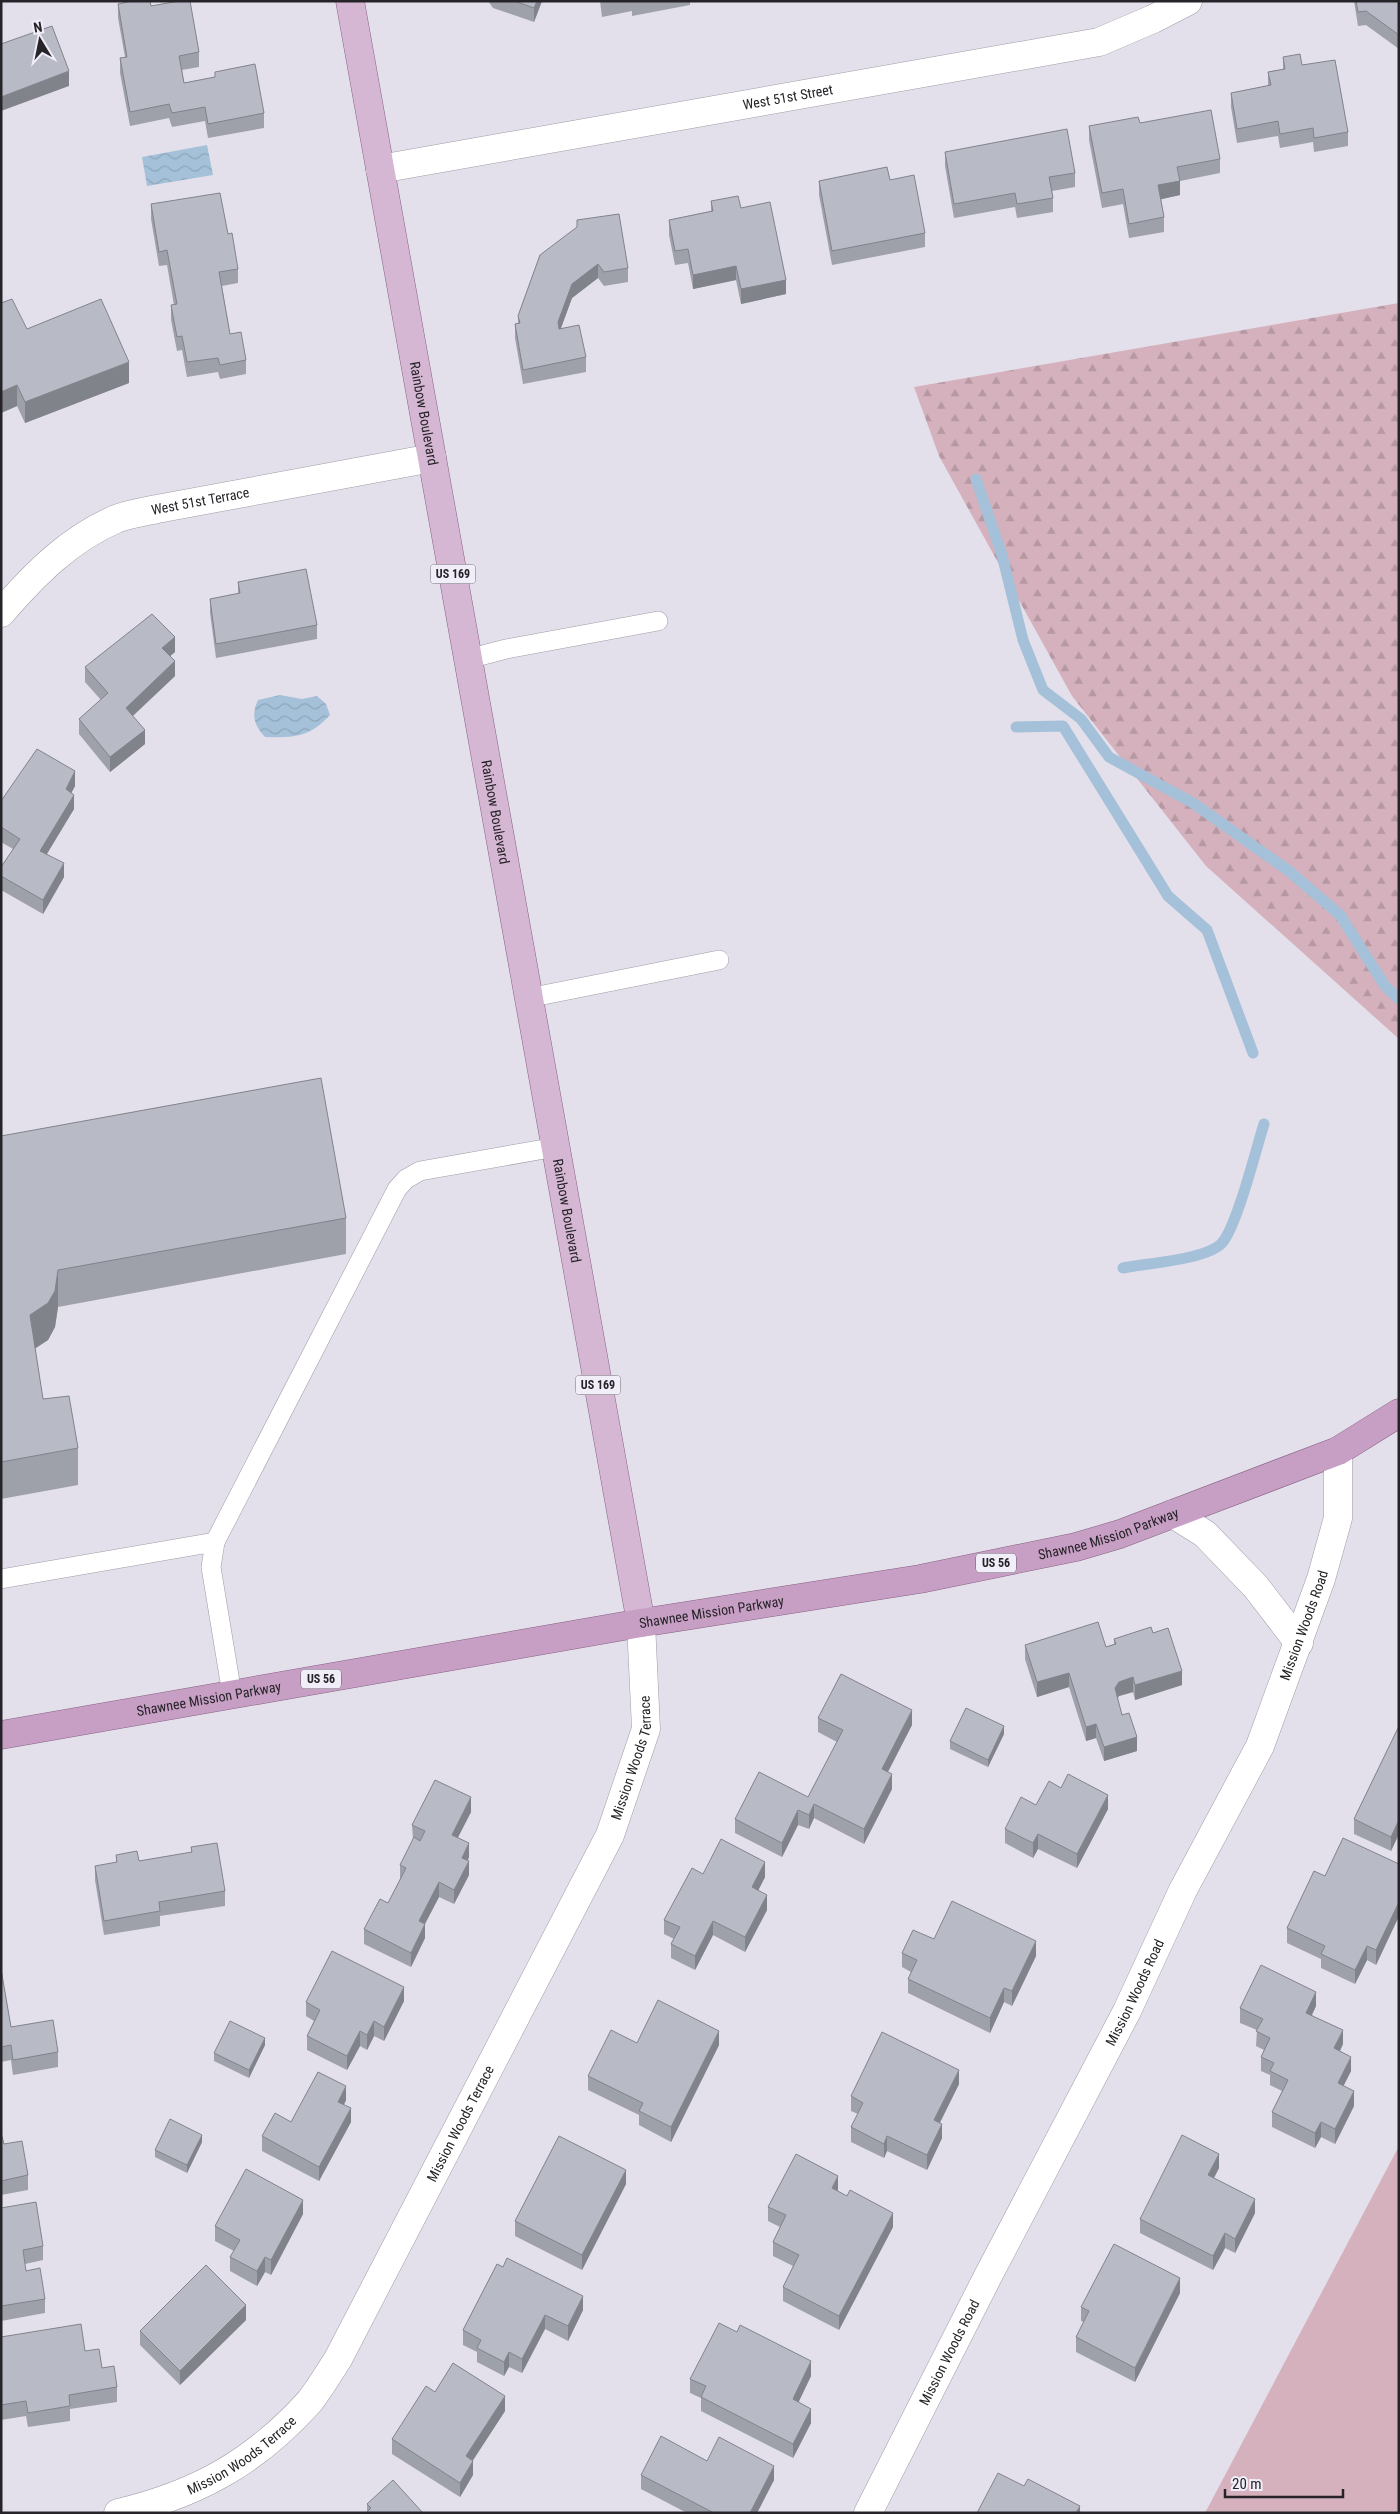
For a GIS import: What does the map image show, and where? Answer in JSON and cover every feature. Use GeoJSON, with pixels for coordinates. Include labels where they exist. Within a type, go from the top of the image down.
{"type":"FeatureCollection","features":[{"type":"Feature","properties":{"kind":"highway","name":"Shawnee Mission Parkway"},"geometry":{"type":"LineString","coordinates":[[1,1735],[641,1623],[920,1579],[1076,1547],[1120,1534],[1338,1450],[1399,1413]]}},
{"type":"Feature","properties":{"kind":"main road","name":"Rainbow Boulevard"},"geometry":{"type":"LineString","coordinates":[[350,1],[641,1623]]}},
{"type":"Feature","properties":{"kind":"street","name":"West 51st Street"},"geometry":{"type":"LineString","coordinates":[[380,169],[1099,42],[1154,20],[1188,1]]}},
{"type":"Feature","properties":{"kind":"street","name":"West 51st Terrace"},"geometry":{"type":"LineString","coordinates":[[1,613],[24,586],[52,560],[81,537],[117,519],[157,508],[432,458]]}},
{"type":"Feature","properties":{"kind":"street","name":"Mission Woods Road"},"geometry":{"type":"LineString","coordinates":[[868,2513],[988,2276],[1127,2011],[1183,1890],[1260,1746],[1322,1579],[1338,1518],[1338,1450]]}},
{"type":"Feature","properties":{"kind":"street"},"geometry":{"type":"LineString","coordinates":[[1172,1514],[1211,1540],[1256,1587],[1299,1643]]}},
{"type":"Feature","properties":{"kind":"street","name":"Mission Woods Terrace"},"geometry":{"type":"LineString","coordinates":[[118,2513],[188,2491],[228,2472],[264,2446],[311,2400],[338,2359],[610,1835],[646,1729],[641,1623]]}},
{"type":"Feature","properties":{"kind":"lane"},"geometry":{"type":"LineString","coordinates":[[468,658],[506,648],[658,621]]}},
{"type":"Feature","properties":{"kind":"lane"},"geometry":{"type":"LineString","coordinates":[[528,998],[719,960]]}},
{"type":"Feature","properties":{"kind":"lane"},"geometry":{"type":"LineString","coordinates":[[232,1694],[211,1567],[215,1542],[397,1189],[406,1178],[420,1171],[556,1147]]}},
{"type":"Feature","properties":{"kind":"lane"},"geometry":{"type":"LineString","coordinates":[[1,1580],[215,1542]]}},
{"type":"Feature","properties":{"kind":"green space"},"geometry":{"type":"Polygon","coordinates":[[[1399,303],[1399,1039],[1206,866],[1072,696],[939,456],[914,387],[1399,303]]]}},
{"type":"Feature","properties":{"kind":"green space"},"geometry":{"type":"Polygon","coordinates":[[[1399,2146],[1399,2513],[1205,2513],[1399,2146]]]}},
{"type":"Feature","properties":{"kind":"water"},"geometry":{"type":"Polygon","coordinates":[[[207,145],[213,175],[147,186],[142,157],[207,145]]]}},
{"type":"Feature","properties":{"kind":"water"},"geometry":{"type":"Polygon","coordinates":[[[280,695],[302,699],[317,696],[326,704],[330,715],[315,728],[301,735],[265,737],[256,724],[254,715],[256,705],[258,700],[280,695]]]}},
{"type":"Feature","properties":{"kind":"building"},"geometry":{"type":"Polygon","coordinates":[[[132,1],[150,1],[151,6],[190,1],[199,52],[179,56],[184,83],[215,77],[215,72],[255,64],[264,113],[208,124],[205,107],[172,113],[169,104],[130,112],[120,58],[127,57],[118,4],[132,1]]]}},
{"type":"Feature","properties":{"kind":"building"},"geometry":{"type":"Polygon","coordinates":[[[515,1],[537,1],[534,8],[515,1]]]}},
{"type":"Feature","properties":{"kind":"building"},"geometry":{"type":"Polygon","coordinates":[[[1356,1],[1399,1],[1399,35],[1366,11],[1358,12],[1356,1]]]}},
{"type":"Feature","properties":{"kind":"building"},"geometry":{"type":"Polygon","coordinates":[[[52,26],[69,71],[1,97],[1,44],[52,26]]]}},
{"type":"Feature","properties":{"kind":"building"},"geometry":{"type":"Polygon","coordinates":[[[1300,54],[1302,65],[1335,60],[1348,132],[1314,138],[1313,128],[1280,134],[1278,121],[1237,129],[1231,93],[1271,85],[1268,72],[1285,69],[1283,57],[1300,54]]]}},
{"type":"Feature","properties":{"kind":"building"},"geometry":{"type":"Polygon","coordinates":[[[1211,110],[1220,159],[1177,167],[1180,181],[1158,185],[1164,217],[1129,224],[1123,189],[1102,193],[1089,126],[1138,117],[1140,123],[1211,110]]]}},
{"type":"Feature","properties":{"kind":"building"},"geometry":{"type":"Polygon","coordinates":[[[1067,129],[1075,173],[1049,177],[1053,198],[1017,204],[1015,193],[954,204],[945,152],[1067,129]]]}},
{"type":"Feature","properties":{"kind":"building"},"geometry":{"type":"Polygon","coordinates":[[[887,167],[890,180],[914,175],[925,233],[832,251],[819,181],[887,167]]]}},
{"type":"Feature","properties":{"kind":"building"},"geometry":{"type":"Polygon","coordinates":[[[220,193],[228,234],[232,233],[238,269],[219,272],[230,334],[241,332],[246,360],[220,365],[218,358],[187,362],[182,336],[177,337],[171,305],[177,304],[167,250],[159,252],[151,204],[220,193]]]}},
{"type":"Feature","properties":{"kind":"building"},"geometry":{"type":"Polygon","coordinates":[[[738,196],[741,208],[770,202],[786,280],[741,289],[736,266],[693,275],[688,249],[675,251],[669,220],[713,211],[711,201],[738,196]]]}},
{"type":"Feature","properties":{"kind":"building"},"geometry":{"type":"Polygon","coordinates":[[[619,214],[628,268],[604,272],[598,264],[572,284],[558,322],[559,329],[579,325],[586,357],[523,370],[515,324],[520,323],[518,316],[540,255],[577,227],[577,220],[619,214]]]}},
{"type":"Feature","properties":{"kind":"building"},"geometry":{"type":"Polygon","coordinates":[[[12,299],[27,329],[101,299],[129,362],[25,402],[17,385],[1,392],[1,303],[12,299]]]}},
{"type":"Feature","properties":{"kind":"building"},"geometry":{"type":"Polygon","coordinates":[[[306,569],[317,625],[216,644],[210,599],[240,593],[238,582],[306,569]]]}},
{"type":"Feature","properties":{"kind":"building"},"geometry":{"type":"Polygon","coordinates":[[[152,614],[175,637],[162,648],[175,661],[126,708],[145,730],[110,757],[79,719],[108,693],[85,667],[152,614]]]}},
{"type":"Feature","properties":{"kind":"building"},"geometry":{"type":"Polygon","coordinates":[[[37,749],[75,771],[66,789],[74,795],[40,851],[64,863],[43,900],[1,876],[1,867],[20,839],[1,827],[1,801],[37,749]]]}},
{"type":"Feature","properties":{"kind":"building"},"geometry":{"type":"Polygon","coordinates":[[[321,1078],[346,1218],[58,1270],[55,1291],[48,1303],[30,1315],[43,1399],[69,1396],[78,1448],[1,1462],[1,1136],[321,1078]]]}},
{"type":"Feature","properties":{"kind":"building"},"geometry":{"type":"Polygon","coordinates":[[[1098,1622],[1106,1647],[1116,1644],[1114,1639],[1151,1627],[1153,1633],[1168,1628],[1182,1671],[1135,1685],[1133,1677],[1119,1682],[1115,1688],[1122,1715],[1129,1713],[1137,1737],[1104,1747],[1096,1724],[1086,1727],[1069,1673],[1037,1682],[1025,1645],[1098,1622]]]}},
{"type":"Feature","properties":{"kind":"building"},"geometry":{"type":"Polygon","coordinates":[[[841,1674],[912,1710],[882,1769],[892,1774],[864,1829],[814,1804],[809,1815],[798,1810],[782,1843],[735,1819],[759,1772],[808,1797],[843,1730],[818,1718],[841,1674]]]}},
{"type":"Feature","properties":{"kind":"building"},"geometry":{"type":"Polygon","coordinates":[[[966,1708],[1004,1726],[988,1760],[950,1741],[966,1708]]]}},
{"type":"Feature","properties":{"kind":"building"},"geometry":{"type":"Polygon","coordinates":[[[1399,1726],[1399,1822],[1391,1837],[1354,1819],[1399,1726]]]}},
{"type":"Feature","properties":{"kind":"building"},"geometry":{"type":"Polygon","coordinates":[[[1068,1774],[1108,1795],[1077,1854],[1038,1834],[1033,1843],[1005,1829],[1021,1797],[1036,1805],[1049,1781],[1061,1788],[1068,1774]]]}},
{"type":"Feature","properties":{"kind":"building"},"geometry":{"type":"Polygon","coordinates":[[[435,1780],[471,1797],[452,1835],[469,1843],[462,1858],[469,1861],[454,1890],[439,1882],[419,1921],[425,1924],[411,1953],[364,1929],[380,1899],[388,1903],[406,1868],[400,1865],[414,1837],[420,1841],[425,1831],[412,1825],[435,1780]]]}},
{"type":"Feature","properties":{"kind":"building"},"geometry":{"type":"Polygon","coordinates":[[[1343,1838],[1399,1864],[1399,1902],[1376,1950],[1367,1946],[1355,1970],[1321,1954],[1325,1946],[1287,1928],[1314,1871],[1325,1876],[1343,1838]]]}},
{"type":"Feature","properties":{"kind":"building"},"geometry":{"type":"Polygon","coordinates":[[[721,1839],[765,1862],[752,1887],[767,1895],[745,1937],[713,1921],[695,1956],[671,1944],[680,1927],[664,1920],[692,1868],[703,1874],[721,1839]]]}},
{"type":"Feature","properties":{"kind":"building"},"geometry":{"type":"Polygon","coordinates":[[[217,1843],[225,1891],[159,1902],[160,1911],[104,1921],[95,1866],[117,1862],[116,1855],[137,1851],[139,1861],[192,1852],[191,1847],[217,1843]]]}},
{"type":"Feature","properties":{"kind":"building"},"geometry":{"type":"Polygon","coordinates":[[[952,1901],[1036,1941],[1012,1991],[1004,1988],[990,2018],[908,1979],[917,1960],[902,1953],[913,1930],[934,1939],[952,1901]]]}},
{"type":"Feature","properties":{"kind":"building"},"geometry":{"type":"Polygon","coordinates":[[[332,1951],[404,1987],[384,2027],[374,2021],[367,2035],[360,2031],[347,2056],[307,2036],[320,2010],[306,2002],[332,1951]]]}},
{"type":"Feature","properties":{"kind":"building"},"geometry":{"type":"Polygon","coordinates":[[[1261,1965],[1316,1992],[1306,2013],[1343,2030],[1334,2048],[1351,2057],[1338,2083],[1354,2091],[1335,2129],[1321,2122],[1315,2133],[1272,2112],[1288,2080],[1270,2071],[1274,2063],[1261,2057],[1270,2038],[1256,2031],[1263,2019],[1240,2008],[1261,1965]]]}},
{"type":"Feature","properties":{"kind":"building"},"geometry":{"type":"Polygon","coordinates":[[[1,1969],[11,2027],[53,2020],[58,2052],[13,2060],[11,2045],[1,2047],[1,1969]]]}},
{"type":"Feature","properties":{"kind":"building"},"geometry":{"type":"Polygon","coordinates":[[[658,2000],[719,2031],[671,2127],[639,2111],[643,2103],[588,2076],[611,2030],[637,2043],[658,2000]]]}},
{"type":"Feature","properties":{"kind":"building"},"geometry":{"type":"Polygon","coordinates":[[[230,2021],[265,2038],[249,2070],[214,2053],[230,2021]]]}},
{"type":"Feature","properties":{"kind":"building"},"geometry":{"type":"Polygon","coordinates":[[[882,2032],[959,2070],[934,2120],[942,2124],[927,2155],[887,2136],[884,2144],[851,2127],[863,2103],[851,2096],[882,2032]]]}},
{"type":"Feature","properties":{"kind":"building"},"geometry":{"type":"Polygon","coordinates":[[[318,2072],[346,2086],[338,2102],[351,2108],[319,2167],[262,2136],[275,2113],[291,2122],[318,2072]]]}},
{"type":"Feature","properties":{"kind":"building"},"geometry":{"type":"Polygon","coordinates":[[[170,2119],[202,2135],[187,2165],[155,2150],[170,2119]]]}},
{"type":"Feature","properties":{"kind":"building"},"geometry":{"type":"Polygon","coordinates":[[[1,2133],[4,2144],[22,2141],[28,2175],[1,2181],[1,2133]]]}},
{"type":"Feature","properties":{"kind":"building"},"geometry":{"type":"Polygon","coordinates":[[[1182,2135],[1219,2154],[1208,2175],[1255,2199],[1235,2239],[1225,2233],[1213,2256],[1140,2219],[1182,2135]]]}},
{"type":"Feature","properties":{"kind":"building"},"geometry":{"type":"Polygon","coordinates":[[[559,2136],[626,2170],[582,2255],[515,2221],[559,2136]]]}},
{"type":"Feature","properties":{"kind":"building"},"geometry":{"type":"Polygon","coordinates":[[[796,2154],[838,2176],[832,2188],[847,2196],[850,2190],[893,2213],[839,2316],[783,2287],[799,2255],[773,2242],[786,2215],[768,2207],[796,2154]]]}},
{"type":"Feature","properties":{"kind":"building"},"geometry":{"type":"Polygon","coordinates":[[[246,2169],[303,2200],[271,2260],[265,2257],[257,2271],[230,2257],[240,2240],[215,2226],[246,2169]]]}},
{"type":"Feature","properties":{"kind":"building"},"geometry":{"type":"Polygon","coordinates":[[[36,2202],[43,2246],[23,2250],[26,2271],[40,2268],[45,2299],[1,2306],[1,2208],[36,2202]]]}},
{"type":"Feature","properties":{"kind":"building"},"geometry":{"type":"Polygon","coordinates":[[[1114,2244],[1180,2278],[1135,2368],[1076,2337],[1089,2311],[1081,2307],[1114,2244]]]}},
{"type":"Feature","properties":{"kind":"building"},"geometry":{"type":"Polygon","coordinates":[[[507,2258],[583,2296],[568,2326],[545,2315],[522,2359],[509,2352],[504,2362],[477,2348],[481,2340],[463,2330],[497,2264],[503,2267],[507,2258]]]}},
{"type":"Feature","properties":{"kind":"building"},"geometry":{"type":"Polygon","coordinates":[[[206,2265],[246,2305],[180,2371],[140,2331],[206,2265]]]}},
{"type":"Feature","properties":{"kind":"building"},"geometry":{"type":"Polygon","coordinates":[[[719,2323],[737,2332],[740,2325],[811,2361],[793,2399],[811,2409],[793,2444],[701,2397],[706,2386],[690,2379],[719,2323]]]}},
{"type":"Feature","properties":{"kind":"building"},"geometry":{"type":"Polygon","coordinates":[[[81,2324],[85,2351],[99,2349],[102,2368],[114,2366],[117,2387],[69,2395],[70,2406],[28,2413],[26,2401],[1,2405],[1,2337],[81,2324]]]}},
{"type":"Feature","properties":{"kind":"building"},"geometry":{"type":"Polygon","coordinates":[[[453,2363],[505,2396],[466,2456],[473,2461],[460,2483],[392,2439],[426,2386],[435,2392],[453,2363]]]}},
{"type":"Feature","properties":{"kind":"building"},"geometry":{"type":"Polygon","coordinates":[[[661,2436],[707,2461],[719,2437],[774,2466],[750,2513],[714,2513],[641,2475],[661,2436]]]}},
{"type":"Feature","properties":{"kind":"building"},"geometry":{"type":"Polygon","coordinates":[[[998,2473],[1024,2486],[1028,2479],[1080,2506],[1076,2513],[977,2513],[998,2473]]]}},
{"type":"Feature","properties":{"kind":"building"},"geometry":{"type":"Polygon","coordinates":[[[393,2480],[423,2513],[366,2513],[371,2508],[367,2504],[393,2480]]]}},
{"type":"Feature","properties":{"kind":"waterway"},"geometry":{"type":"LineString","coordinates":[[976,479],[1002,555],[1023,640],[1043,690],[1081,719],[1109,757],[1193,803],[1289,871],[1340,915],[1385,986],[1399,999]]}},
{"type":"Feature","properties":{"kind":"waterway"},"geometry":{"type":"LineString","coordinates":[[1016,727],[1063,726],[1168,896],[1207,930],[1253,1053]]}},
{"type":"Feature","properties":{"kind":"waterway"},"geometry":{"type":"LineString","coordinates":[[1123,1268],[1190,1257],[1214,1249],[1222,1243],[1234,1221],[1264,1124]]}}]}
